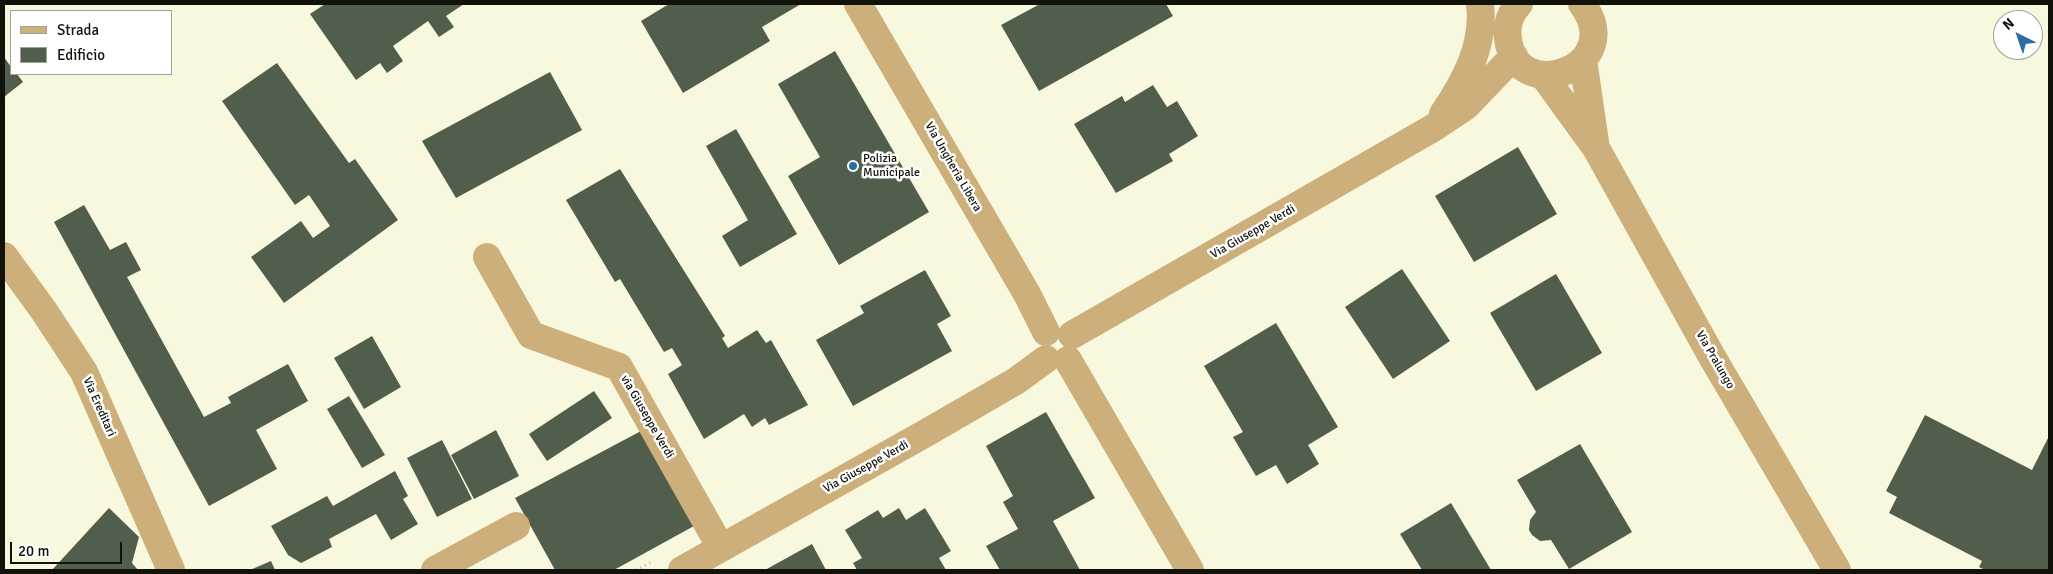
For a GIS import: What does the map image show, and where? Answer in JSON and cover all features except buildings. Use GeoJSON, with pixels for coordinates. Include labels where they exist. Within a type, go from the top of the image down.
{"type":"FeatureCollection","features":[{"type":"Feature","properties":{"kind":"street","name":"Via Ungheria Libera"},"geometry":{"type":"LineString","coordinates":[[858,4],[1027,294],[1046,332],[1040,343],[1042,355],[1062,351]]}},
{"type":"Feature","properties":{"kind":"street","name":"Via Giuseppe Verdi"},"geometry":{"type":"LineString","coordinates":[[1434,128],[1455,96],[1470,68],[1477,44],[1480,4]]}},
{"type":"Feature","properties":{"kind":"street"},"geometry":{"type":"LineString","coordinates":[[1509,10],[1508,40],[1514,56],[1525,68],[1543,75],[1557,75],[1568,72],[1583,60],[1590,48],[1592,26],[1589,15],[1582,4]]}},
{"type":"Feature","properties":{"kind":"street","name":"Via Giuseppe Verdi"},"geometry":{"type":"LineString","coordinates":[[682,570],[1016,381],[1062,351],[1434,128],[1466,106],[1514,56]]}},
{"type":"Feature","properties":{"kind":"street","name":"Via Pralungo"},"geometry":{"type":"LineString","coordinates":[[1583,60],[1596,148]]}},
{"type":"Feature","properties":{"kind":"street","name":"Via Pralungo"},"geometry":{"type":"LineString","coordinates":[[1543,75],[1596,148],[1711,355],[1837,570]]}},
{"type":"Feature","properties":{"kind":"street","name":"Via Ereditari"},"geometry":{"type":"LineString","coordinates":[[4,256],[44,311],[84,372],[172,570]]}},
{"type":"Feature","properties":{"kind":"street","name":"via Giuseppe Verdi"},"geometry":{"type":"LineString","coordinates":[[486,257],[531,335],[619,366],[721,548]]}},
{"type":"Feature","properties":{"kind":"street"},"geometry":{"type":"LineString","coordinates":[[1062,351],[1190,570]]}},
{"type":"Feature","properties":{"kind":"street"},"geometry":{"type":"LineString","coordinates":[[435,570],[516,526]]}},
{"type":"Feature","properties":{"kind":"place","name":"Polizia Municipale"},"geometry":{"type":"Point","coordinates":[853,166]}}]}
